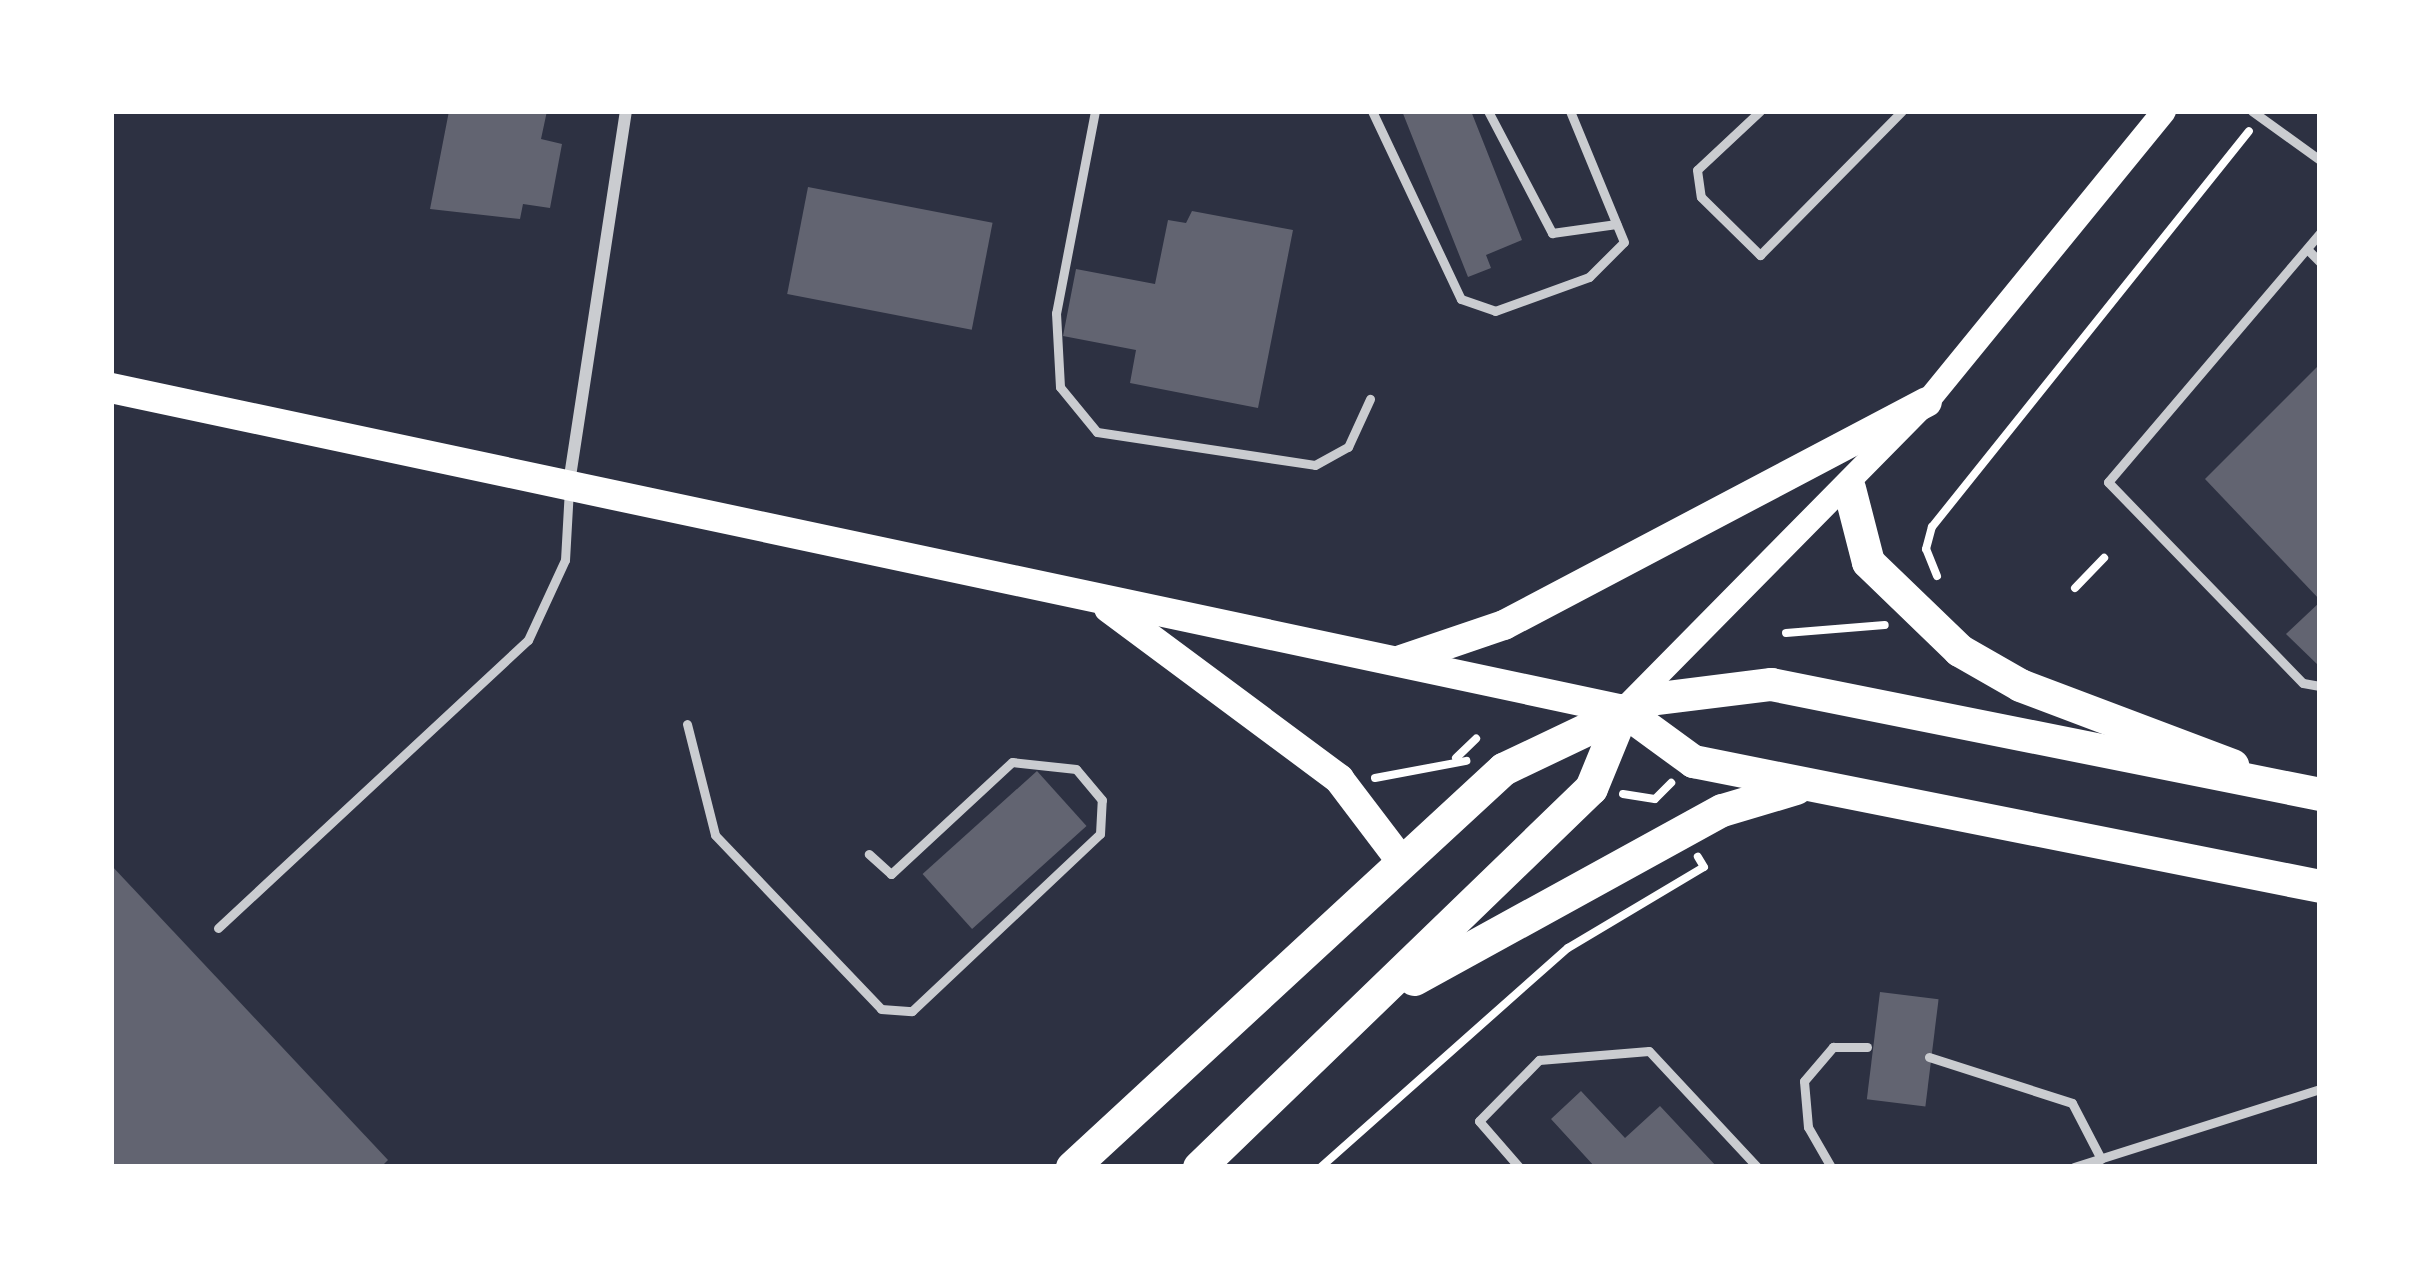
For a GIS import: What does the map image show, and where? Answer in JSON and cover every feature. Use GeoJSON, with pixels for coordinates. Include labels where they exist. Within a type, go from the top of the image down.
{"type":"FeatureCollection","features":[{"type":"Feature","properties":{"kind":"highway"},"geometry":{"type":"LineString","coordinates":[[1849,488],[1868,562],[1959,650],[2258,782]]}},
{"type":"Feature","properties":{"kind":"highway"},"geometry":{"type":"LineString","coordinates":[[1072,1167],[1532,748],[1623,710],[1706,686],[1771,685],[2320,794]]}},
{"type":"Feature","properties":{"kind":"highway"},"geometry":{"type":"LineString","coordinates":[[1623,710],[1693,761],[2320,886]]}},
{"type":"Feature","properties":{"kind":"highway"},"geometry":{"type":"LineString","coordinates":[[1198,1167],[1381,997],[1591,788],[1623,710]]}},
{"type":"Feature","properties":{"kind":"highway"},"geometry":{"type":"LineString","coordinates":[[1381,997],[1722,810],[1825,787]]}},
{"type":"Feature","properties":{"kind":"main road"},"geometry":{"type":"LineString","coordinates":[[111,388],[1623,710],[1849,488],[1928,402],[2164,111]]}},
{"type":"Feature","properties":{"kind":"main road"},"geometry":{"type":"LineString","coordinates":[[1394,661],[1504,625],[1928,402]]}},
{"type":"Feature","properties":{"kind":"main road"},"geometry":{"type":"LineString","coordinates":[[1100,600],[1339,779],[1402,862]]}},
{"type":"Feature","properties":{"kind":"street"},"geometry":{"type":"LineString","coordinates":[[569,484],[626,111]]}},
{"type":"Feature","properties":{"kind":"lane"},"geometry":{"type":"LineString","coordinates":[[1095,111],[1056,313],[1060,387],[1097,433],[1315,465],[1348,447],[1370,399]]}},
{"type":"Feature","properties":{"kind":"lane"},"geometry":{"type":"LineString","coordinates":[[1372,111],[1461,299],[1496,311],[1589,277],[1624,242],[1570,111]]}},
{"type":"Feature","properties":{"kind":"lane"},"geometry":{"type":"LineString","coordinates":[[1488,111],[1552,233],[1616,224]]}},
{"type":"Feature","properties":{"kind":"lane"},"geometry":{"type":"LineString","coordinates":[[1760,111],[1697,170],[1701,197],[1760,255],[1902,111]]}},
{"type":"Feature","properties":{"kind":"lane"},"geometry":{"type":"LineString","coordinates":[[2252,111],[2320,160]]}},
{"type":"Feature","properties":{"kind":"lane"},"geometry":{"type":"LineString","coordinates":[[2320,233],[2108,482],[2303,683],[2320,686]]}},
{"type":"Feature","properties":{"kind":"lane"},"geometry":{"type":"LineString","coordinates":[[2307,249],[2320,262]]}},
{"type":"Feature","properties":{"kind":"lane"},"geometry":{"type":"LineString","coordinates":[[218,928],[528,640],[565,560],[569,484]]}},
{"type":"Feature","properties":{"kind":"lane"},"geometry":{"type":"LineString","coordinates":[[687,724],[715,835],[881,1010],[912,1011],[1100,834],[1102,800],[1076,769],[1012,762],[891,874],[869,854]]}},
{"type":"Feature","properties":{"kind":"lane"},"geometry":{"type":"LineString","coordinates":[[1831,1167],[1808,1127],[1804,1081],[1833,1048],[1867,1047]]}},
{"type":"Feature","properties":{"kind":"lane"},"geometry":{"type":"LineString","coordinates":[[1519,1167],[1479,1121],[1540,1060],[1649,1051],[1757,1167]]}},
{"type":"Feature","properties":{"kind":"lane"},"geometry":{"type":"LineString","coordinates":[[1929,1057],[2072,1103],[2101,1159]]}},
{"type":"Feature","properties":{"kind":"lane"},"geometry":{"type":"LineString","coordinates":[[2074,1167],[2320,1089]]}},
{"type":"Feature","properties":{"kind":"path"},"geometry":{"type":"LineString","coordinates":[[1940,579],[1928,560],[1932,527],[2229,158]]}},
{"type":"Feature","properties":{"kind":"path"},"geometry":{"type":"LineString","coordinates":[[2075,587],[2104,558]]}},
{"type":"Feature","properties":{"kind":"path"},"geometry":{"type":"LineString","coordinates":[[1786,633],[1817,638],[1880,629]]}},
{"type":"Feature","properties":{"kind":"path"},"geometry":{"type":"LineString","coordinates":[[1368,780],[1455,759],[1476,739]]}},
{"type":"Feature","properties":{"kind":"path"},"geometry":{"type":"LineString","coordinates":[[1623,794],[1661,792]]}},
{"type":"Feature","properties":{"kind":"path"},"geometry":{"type":"LineString","coordinates":[[1321,1167],[1568,948],[1704,867]]}},
{"type":"Feature","properties":{"kind":"building"},"geometry":{"type":"Polygon","coordinates":[[[449,111],[547,111],[541,139],[562,144],[550,208],[523,204],[520,219],[430,209],[449,111]]]}},
{"type":"Feature","properties":{"kind":"building"},"geometry":{"type":"Polygon","coordinates":[[[1402,111],[1471,111],[1522,240],[1486,255],[1491,268],[1468,277],[1402,111]]]}},
{"type":"Feature","properties":{"kind":"building"},"geometry":{"type":"Polygon","coordinates":[[[808,187],[993,223],[972,330],[787,294],[808,187]]]}},
{"type":"Feature","properties":{"kind":"building"},"geometry":{"type":"Polygon","coordinates":[[[1192,211],[1293,230],[1258,408],[1130,383],[1136,350],[1063,336],[1076,269],[1155,284],[1168,220],[1186,223],[1192,211]]]}},
{"type":"Feature","properties":{"kind":"building"},"geometry":{"type":"Polygon","coordinates":[[[2320,364],[2320,600],[2205,479],[2320,364]]]}},
{"type":"Feature","properties":{"kind":"building"},"geometry":{"type":"Polygon","coordinates":[[[2320,602],[2320,667],[2286,634],[2320,602]]]}},
{"type":"Feature","properties":{"kind":"building"},"geometry":{"type":"Polygon","coordinates":[[[1037,771],[1087,826],[972,929],[923,874],[1037,771]]]}},
{"type":"Feature","properties":{"kind":"building"},"geometry":{"type":"Polygon","coordinates":[[[111,865],[388,1160],[381,1167],[111,1167],[111,865]]]}},
{"type":"Feature","properties":{"kind":"building"},"geometry":{"type":"Polygon","coordinates":[[[1880,992],[1939,999],[1925,1106],[1867,1099],[1880,992]]]}},
{"type":"Feature","properties":{"kind":"building"},"geometry":{"type":"Polygon","coordinates":[[[1581,1091],[1625,1138],[1660,1106],[1717,1167],[1595,1167],[1551,1119],[1581,1091]]]}}]}
